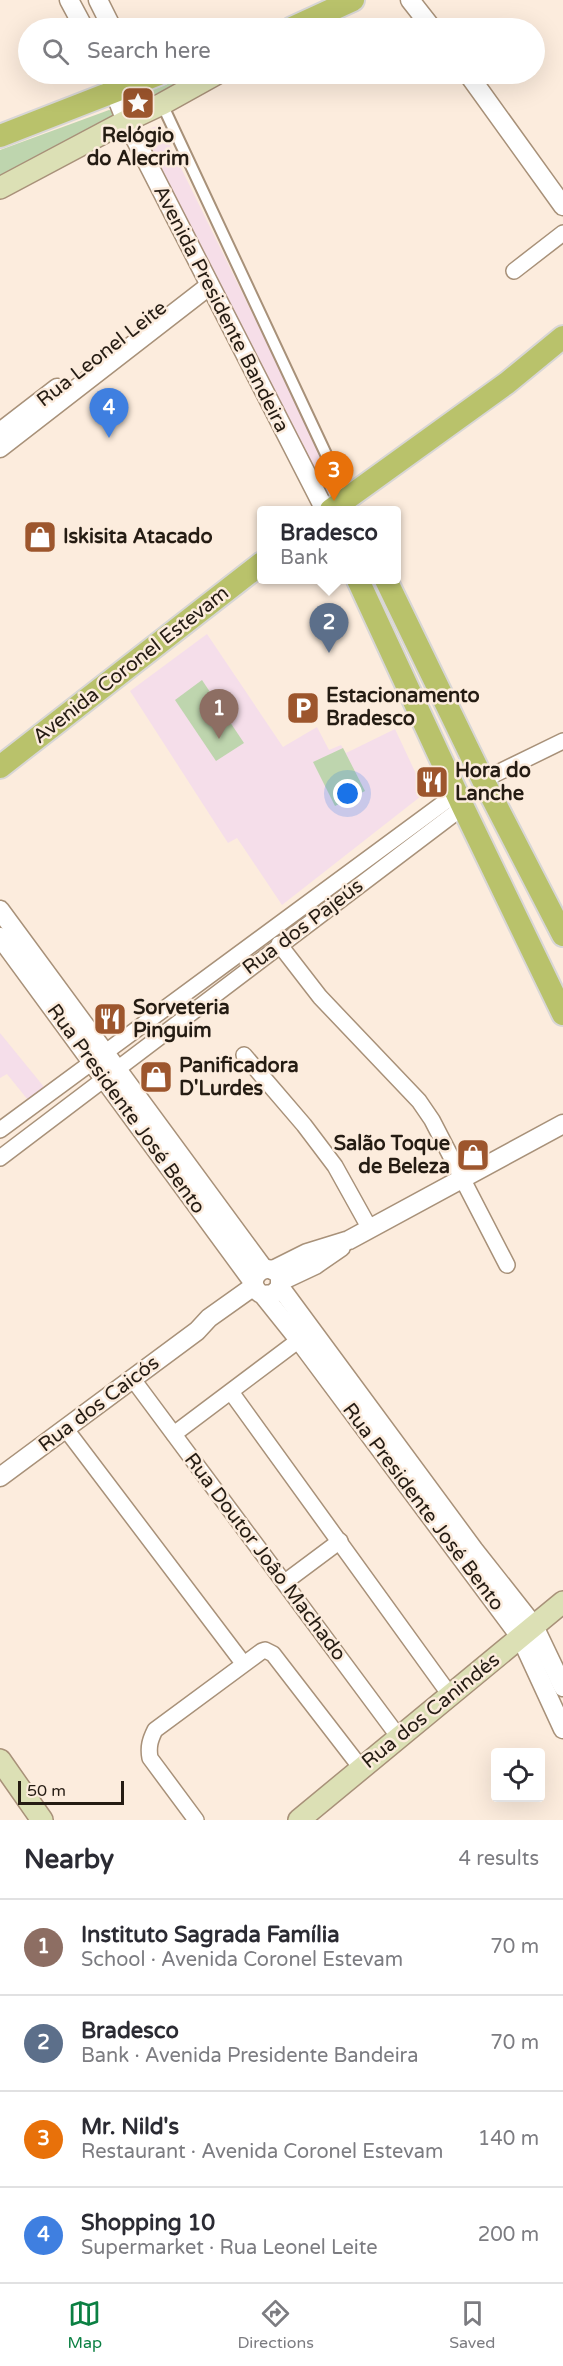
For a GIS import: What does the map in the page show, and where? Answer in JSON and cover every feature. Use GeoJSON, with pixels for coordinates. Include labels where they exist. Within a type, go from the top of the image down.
{"type":"FeatureCollection","features":[{"type":"Feature","properties":{"kind":"main road"},"geometry":{"type":"LineString","coordinates":[[314,18],[353,0]]}},
{"type":"Feature","properties":{"kind":"main road"},"geometry":{"type":"LineString","coordinates":[[0,136],[107,84]]}},
{"type":"Feature","properties":{"kind":"main road"},"geometry":{"type":"LineString","coordinates":[[0,188],[198,84]]}},
{"type":"Feature","properties":{"kind":"main road"},"geometry":{"type":"LineString","coordinates":[[345,506],[507,383],[563,337]]}},
{"type":"Feature","properties":{"kind":"main road","name":"Avenida Coronel Estevam"},"geometry":{"type":"LineString","coordinates":[[0,766],[257,566]]}},
{"type":"Feature","properties":{"kind":"main road"},"geometry":{"type":"LineString","coordinates":[[360,584],[460,800],[563,1014]]}},
{"type":"Feature","properties":{"kind":"main road"},"geometry":{"type":"LineString","coordinates":[[388,584],[483,780],[563,935]]}},
{"type":"Feature","properties":{"kind":"main road","name":"Rua dos Canindés"},"geometry":{"type":"LineString","coordinates":[[299,1820],[563,1602]]}},
{"type":"Feature","properties":{"kind":"main road"},"geometry":{"type":"LineString","coordinates":[[0,1760],[34,1817]]}},
{"type":"Feature","properties":{"kind":"street"},"geometry":{"type":"LineString","coordinates":[[69,0],[79,18]]}},
{"type":"Feature","properties":{"kind":"street"},"geometry":{"type":"LineString","coordinates":[[98,0],[107,18]]}},
{"type":"Feature","properties":{"kind":"street"},"geometry":{"type":"LineString","coordinates":[[410,0],[424,18]]}},
{"type":"Feature","properties":{"kind":"street","name":"Avenida Presidente Bandeira"},"geometry":{"type":"LineString","coordinates":[[112,84],[126,121],[323,506]]}},
{"type":"Feature","properties":{"kind":"street"},"geometry":{"type":"LineString","coordinates":[[475,84],[563,206]]}},
{"type":"Feature","properties":{"kind":"street","name":"Avenida Presidente Bandeira"},"geometry":{"type":"LineString","coordinates":[[162,104],[344,506]]}},
{"type":"Feature","properties":{"kind":"street"},"geometry":{"type":"LineString","coordinates":[[513,271],[563,233]]}},
{"type":"Feature","properties":{"kind":"street","name":"Rua Leonel Leite"},"geometry":{"type":"LineString","coordinates":[[0,448],[106,358],[206,280]]}},
{"type":"Feature","properties":{"kind":"street","name":"Rua Leonel Leite"},"geometry":{"type":"LineString","coordinates":[[0,432],[106,358]]}},
{"type":"Feature","properties":{"kind":"street"},"geometry":{"type":"LineString","coordinates":[[483,780],[563,741]]}},
{"type":"Feature","properties":{"kind":"street","name":"Rua dos Pajeús"},"geometry":{"type":"LineString","coordinates":[[0,1158],[279,944],[460,800]]}},
{"type":"Feature","properties":{"kind":"street","name":"Rua dos Pajeús"},"geometry":{"type":"LineString","coordinates":[[0,1130],[460,800]]}},
{"type":"Feature","properties":{"kind":"street","name":"Rua Presidente José Bento"},"geometry":{"type":"LineString","coordinates":[[0,910],[5,935],[527,1632],[563,1688]]}},
{"type":"Feature","properties":{"kind":"street"},"geometry":{"type":"LineString","coordinates":[[279,944],[321,997],[419,1101],[432,1120],[507,1265]]}},
{"type":"Feature","properties":{"kind":"street"},"geometry":{"type":"LineString","coordinates":[[244,1055],[304,1125],[335,1166],[370,1229]]}},
{"type":"Feature","properties":{"kind":"street","name":"Rua dos Caicós"},"geometry":{"type":"LineString","coordinates":[[0,1477],[197,1331],[209,1318],[266,1283],[331,1256],[349,1240],[563,1125]]}},
{"type":"Feature","properties":{"kind":"street","name":"Rua Presidente José Bento"},"geometry":{"type":"LineString","coordinates":[[266,1283],[299,1340],[341,1383]]}},
{"type":"Feature","properties":{"kind":"street"},"geometry":{"type":"LineString","coordinates":[[174,1434],[299,1340]]}},
{"type":"Feature","properties":{"kind":"street","name":"Rua Doutor Joâo Machado"},"geometry":{"type":"LineString","coordinates":[[132,1378],[398,1736]]}},
{"type":"Feature","properties":{"kind":"street"},"geometry":{"type":"LineString","coordinates":[[231,1392],[450,1695]]}},
{"type":"Feature","properties":{"kind":"street"},"geometry":{"type":"LineString","coordinates":[[65,1428],[243,1663]]}},
{"type":"Feature","properties":{"kind":"street"},"geometry":{"type":"LineString","coordinates":[[285,1582],[340,1541]]}},
{"type":"Feature","properties":{"kind":"street","name":"Rua Presidente José Bento"},"geometry":{"type":"LineString","coordinates":[[527,1632],[563,1729]]}},
{"type":"Feature","properties":{"kind":"street"},"geometry":{"type":"LineString","coordinates":[[196,1820],[150,1758],[148,1749],[155,1730],[243,1663],[265,1650],[273,1654],[360,1768]]}},
{"type":"Feature","properties":{"kind":"shaded area"},"geometry":{"type":"Polygon","coordinates":[[[160,125],[338,488],[322,497],[142,131],[160,125]]]}},
{"type":"Feature","properties":{"kind":"shaded area"},"geometry":{"type":"Polygon","coordinates":[[[207,634],[283,747],[317,727],[329,750],[341,745],[346,753],[395,729],[425,793],[282,905],[237,838],[228,843],[130,691],[207,634]]]}},
{"type":"Feature","properties":{"kind":"shaded area"},"geometry":{"type":"Polygon","coordinates":[[[0,1033],[44,1087],[28,1100],[7,1074],[0,1078],[0,1033]]]}},
{"type":"Feature","properties":{"kind":"green space"},"geometry":{"type":"Polygon","coordinates":[[[167,84],[180,84],[135,113],[129,99],[167,84]]]}},
{"type":"Feature","properties":{"kind":"green space"},"geometry":{"type":"Polygon","coordinates":[[[109,110],[115,112],[118,121],[0,183],[0,150],[109,110]]]}},
{"type":"Feature","properties":{"kind":"green space"},"geometry":{"type":"Polygon","coordinates":[[[202,680],[244,743],[216,761],[175,700],[202,680]]]}},
{"type":"Feature","properties":{"kind":"green space"},"geometry":{"type":"Polygon","coordinates":[[[343,748],[365,791],[335,806],[313,762],[343,748]]]}},
{"type":"Feature","properties":{"kind":"place","name":"Relógio do Alecrim"},"geometry":{"type":"Point","coordinates":[138,103]}},
{"type":"Feature","properties":{"kind":"place","name":"Shopping 10"},"geometry":{"type":"Point","coordinates":[109,438]}},
{"type":"Feature","properties":{"kind":"place","name":"Mr. Nild's"},"geometry":{"type":"Point","coordinates":[334,501]}},
{"type":"Feature","properties":{"kind":"place","name":"Iskisita Atacado"},"geometry":{"type":"Point","coordinates":[40,537]}},
{"type":"Feature","properties":{"kind":"place","name":"Bradesco"},"geometry":{"type":"Point","coordinates":[329,653]}},
{"type":"Feature","properties":{"kind":"place","name":"Estacionamento Bradesco"},"geometry":{"type":"Point","coordinates":[303,708]}},
{"type":"Feature","properties":{"kind":"place","name":"Instituto Sagrada Família"},"geometry":{"type":"Point","coordinates":[219,739]}},
{"type":"Feature","properties":{"kind":"place","name":"Hora do Lanche"},"geometry":{"type":"Point","coordinates":[432,782]}},
{"type":"Feature","properties":{"kind":"place","name":"Sorveteria Pinguim"},"geometry":{"type":"Point","coordinates":[110,1019]}},
{"type":"Feature","properties":{"kind":"place","name":"Panificadora D'Lurdes"},"geometry":{"type":"Point","coordinates":[156,1077]}},
{"type":"Feature","properties":{"kind":"place","name":"Salão Toque de Beleza"},"geometry":{"type":"Point","coordinates":[473,1155]}}]}
